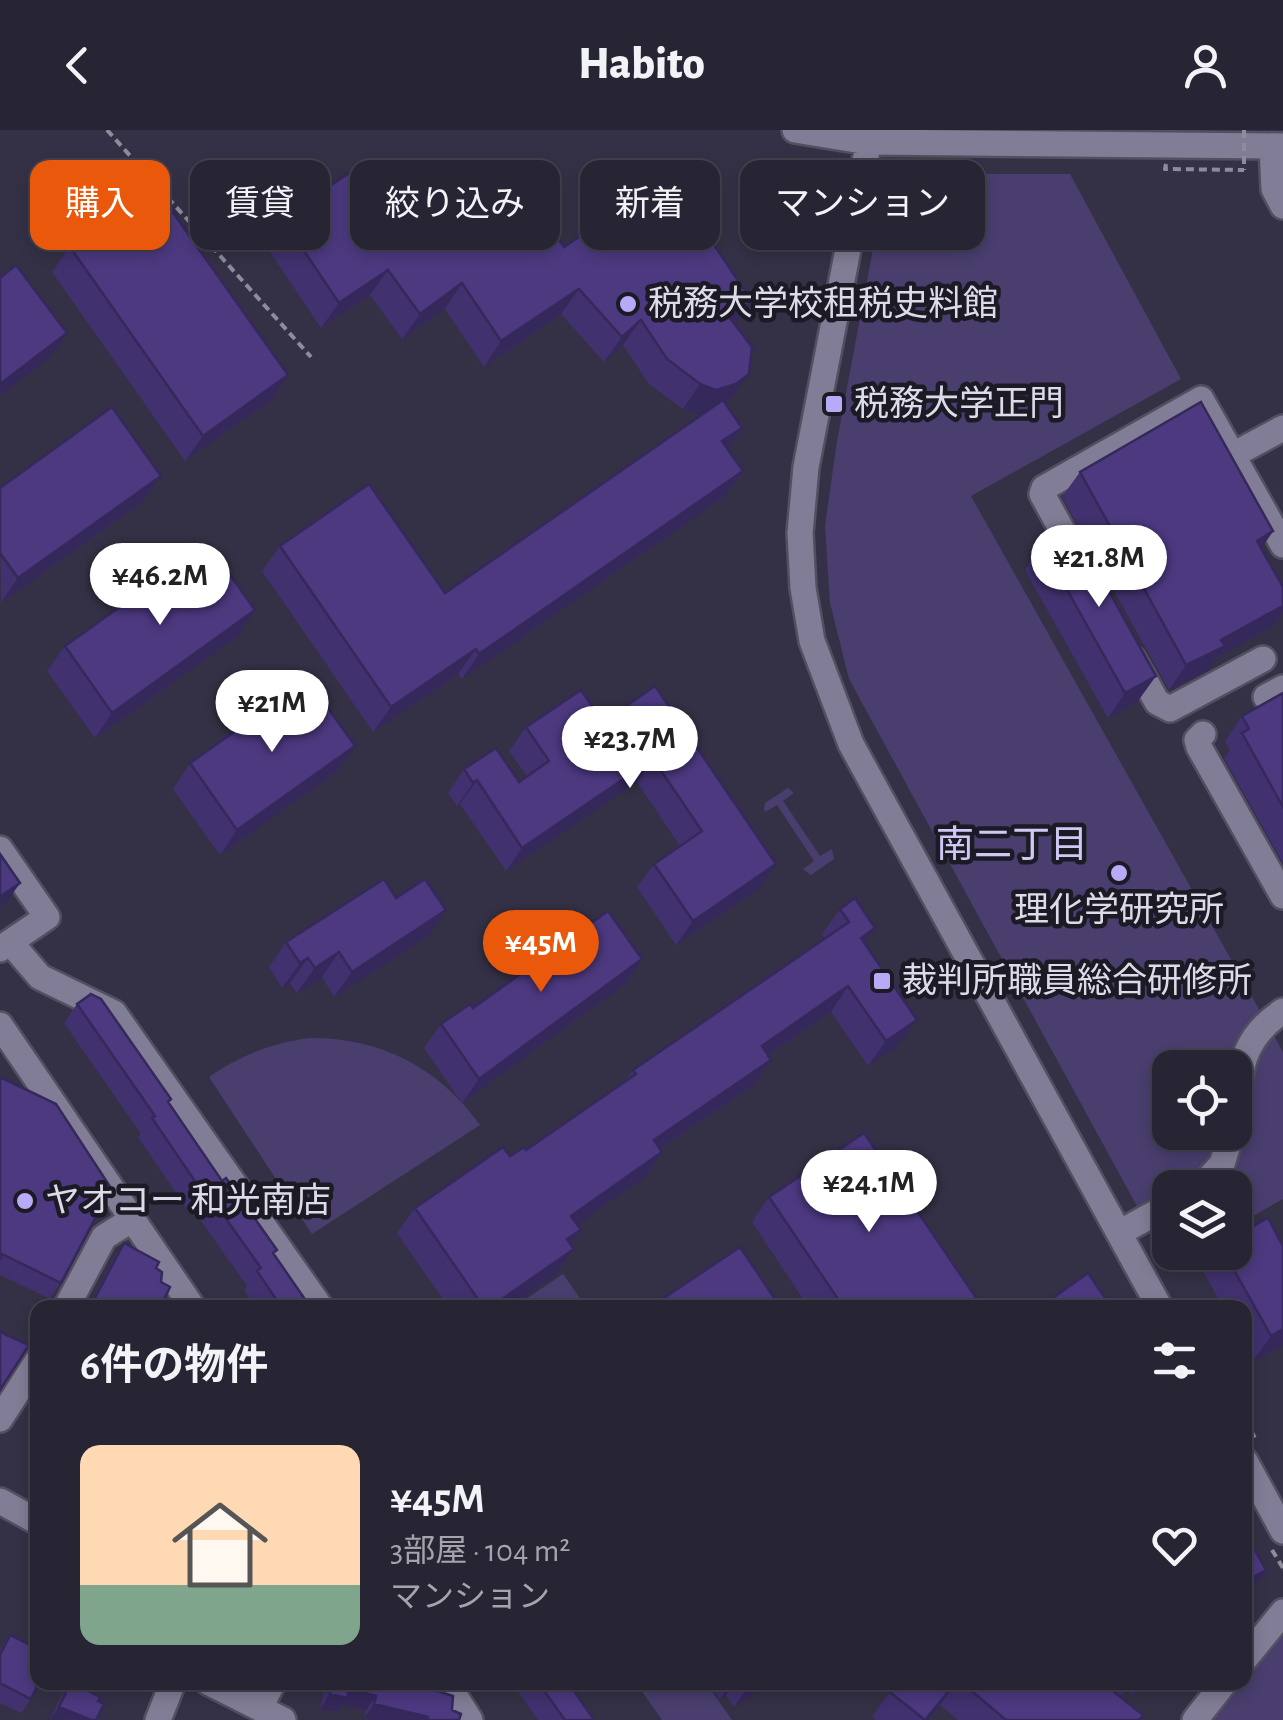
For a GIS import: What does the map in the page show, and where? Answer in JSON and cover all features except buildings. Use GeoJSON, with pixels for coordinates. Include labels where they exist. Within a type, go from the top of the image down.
{"type":"FeatureCollection","features":[{"type":"Feature","properties":{"kind":"street"},"geometry":{"type":"LineString","coordinates":[[796,130],[1275,151],[1274,189],[1283,206]]}},
{"type":"Feature","properties":{"kind":"street"},"geometry":{"type":"LineString","coordinates":[[869,136],[806,467],[800,533],[803,588],[812,641],[850,744],[1156,1300]]}},
{"type":"Feature","properties":{"kind":"street"},"geometry":{"type":"LineString","coordinates":[[1093,587],[1042,494],[1044,488],[1201,399],[1283,545]]}},
{"type":"Feature","properties":{"kind":"street"},"geometry":{"type":"LineString","coordinates":[[1233,455],[1282,431]]}},
{"type":"Feature","properties":{"kind":"street"},"geometry":{"type":"LineString","coordinates":[[1121,636],[1158,702],[1170,709],[1263,659]]}},
{"type":"Feature","properties":{"kind":"street"},"geometry":{"type":"LineString","coordinates":[[1203,734],[1198,740],[1199,747],[1283,896]]}},
{"type":"Feature","properties":{"kind":"street"},"geometry":{"type":"LineString","coordinates":[[0,850],[46,917],[5,946],[40,976],[114,1014],[315,1300]]}},
{"type":"Feature","properties":{"kind":"street"},"geometry":{"type":"LineString","coordinates":[[1248,1050],[1263,1026],[1283,1011]]}},
{"type":"Feature","properties":{"kind":"street"},"geometry":{"type":"LineString","coordinates":[[2,1035],[188,1300]]}},
{"type":"Feature","properties":{"kind":"street"},"geometry":{"type":"LineString","coordinates":[[1119,1233],[1152,1216]]}},
{"type":"Feature","properties":{"kind":"street"},"geometry":{"type":"LineString","coordinates":[[70,1300],[104,1238],[133,1220]]}},
{"type":"Feature","properties":{"kind":"street"},"geometry":{"type":"LineString","coordinates":[[0,1420],[30,1358]]}},
{"type":"Feature","properties":{"kind":"street"},"geometry":{"type":"LineString","coordinates":[[1252,1474],[1283,1531]]}},
{"type":"Feature","properties":{"kind":"street"},"geometry":{"type":"LineString","coordinates":[[0,1501],[30,1518]]}},
{"type":"Feature","properties":{"kind":"street"},"geometry":{"type":"LineString","coordinates":[[1252,1650],[1283,1612]]}},
{"type":"Feature","properties":{"kind":"street"},"geometry":{"type":"LineString","coordinates":[[158,1720],[171,1690]]}},
{"type":"Feature","properties":{"kind":"street"},"geometry":{"type":"LineString","coordinates":[[224,1690],[272,1714]]}},
{"type":"Feature","properties":{"kind":"street"},"geometry":{"type":"LineString","coordinates":[[451,1690],[470,1720]]}},
{"type":"Feature","properties":{"kind":"street"},"geometry":{"type":"LineString","coordinates":[[1194,1720],[1219,1690]]}},
{"type":"Feature","properties":{"kind":"path"},"geometry":{"type":"LineString","coordinates":[[106,130],[310,357]]}},
{"type":"Feature","properties":{"kind":"path"},"geometry":{"type":"LineString","coordinates":[[1166,168],[1244,170],[1244,130]]}},
{"type":"Feature","properties":{"kind":"path"},"geometry":{"type":"LineString","coordinates":[[1236,161],[1275,151]]}},
{"type":"Feature","properties":{"kind":"shaded area"},"geometry":{"type":"Polygon","coordinates":[[[985,174],[1070,174],[1181,379],[971,496],[1283,1052],[1283,1199],[1252,1216],[1252,1170],[1152,1170],[1152,1234],[849,679],[830,603],[825,526],[873,250],[985,250],[985,174]]]}},
{"type":"Feature","properties":{"kind":"shaded area"},"geometry":{"type":"Polygon","coordinates":[[[788,788],[794,793],[783,801],[820,856],[832,849],[834,859],[811,875],[803,869],[814,861],[777,805],[765,812],[764,809],[765,803],[788,788]]]}},
{"type":"Feature","properties":{"kind":"shaded area"},"geometry":{"type":"Polygon","coordinates":[[[310,1038],[361,1043],[406,1060],[446,1087],[480,1125],[312,1234],[209,1077],[257,1051],[310,1038]]]}},
{"type":"Feature","properties":{"kind":"shaded area"},"geometry":{"type":"Polygon","coordinates":[[[563,1274],[581,1300],[524,1300],[563,1274]]]}},
{"type":"Feature","properties":{"kind":"shaded area"},"geometry":{"type":"Polygon","coordinates":[[[1283,1628],[1283,1720],[1209,1720],[1233,1690],[1252,1690],[1252,1666],[1283,1628]]]}},
{"type":"Feature","properties":{"kind":"shaded area"},"geometry":{"type":"Polygon","coordinates":[[[641,1690],[711,1690],[732,1720],[662,1720],[641,1690]]]}},
{"type":"Feature","properties":{"kind":"place","name":"税務大学校租税史料館"},"geometry":{"type":"Point","coordinates":[628,304]}},
{"type":"Feature","properties":{"kind":"place","name":"税務大学正門"},"geometry":{"type":"Point","coordinates":[834,404]}},
{"type":"Feature","properties":{"kind":"place","name":"理化学研究所"},"geometry":{"type":"Point","coordinates":[1119,873]}},
{"type":"Feature","properties":{"kind":"place","name":"裁判所職員総合研修所"},"geometry":{"type":"Point","coordinates":[882,981]}},
{"type":"Feature","properties":{"kind":"place","name":"ヤオコー 和光南店"},"geometry":{"type":"Point","coordinates":[25,1201]}},
{"type":"Feature","properties":{"kind":"district","name":"南二丁目"},"geometry":{"type":"Point","coordinates":[1012,846]}}]}
